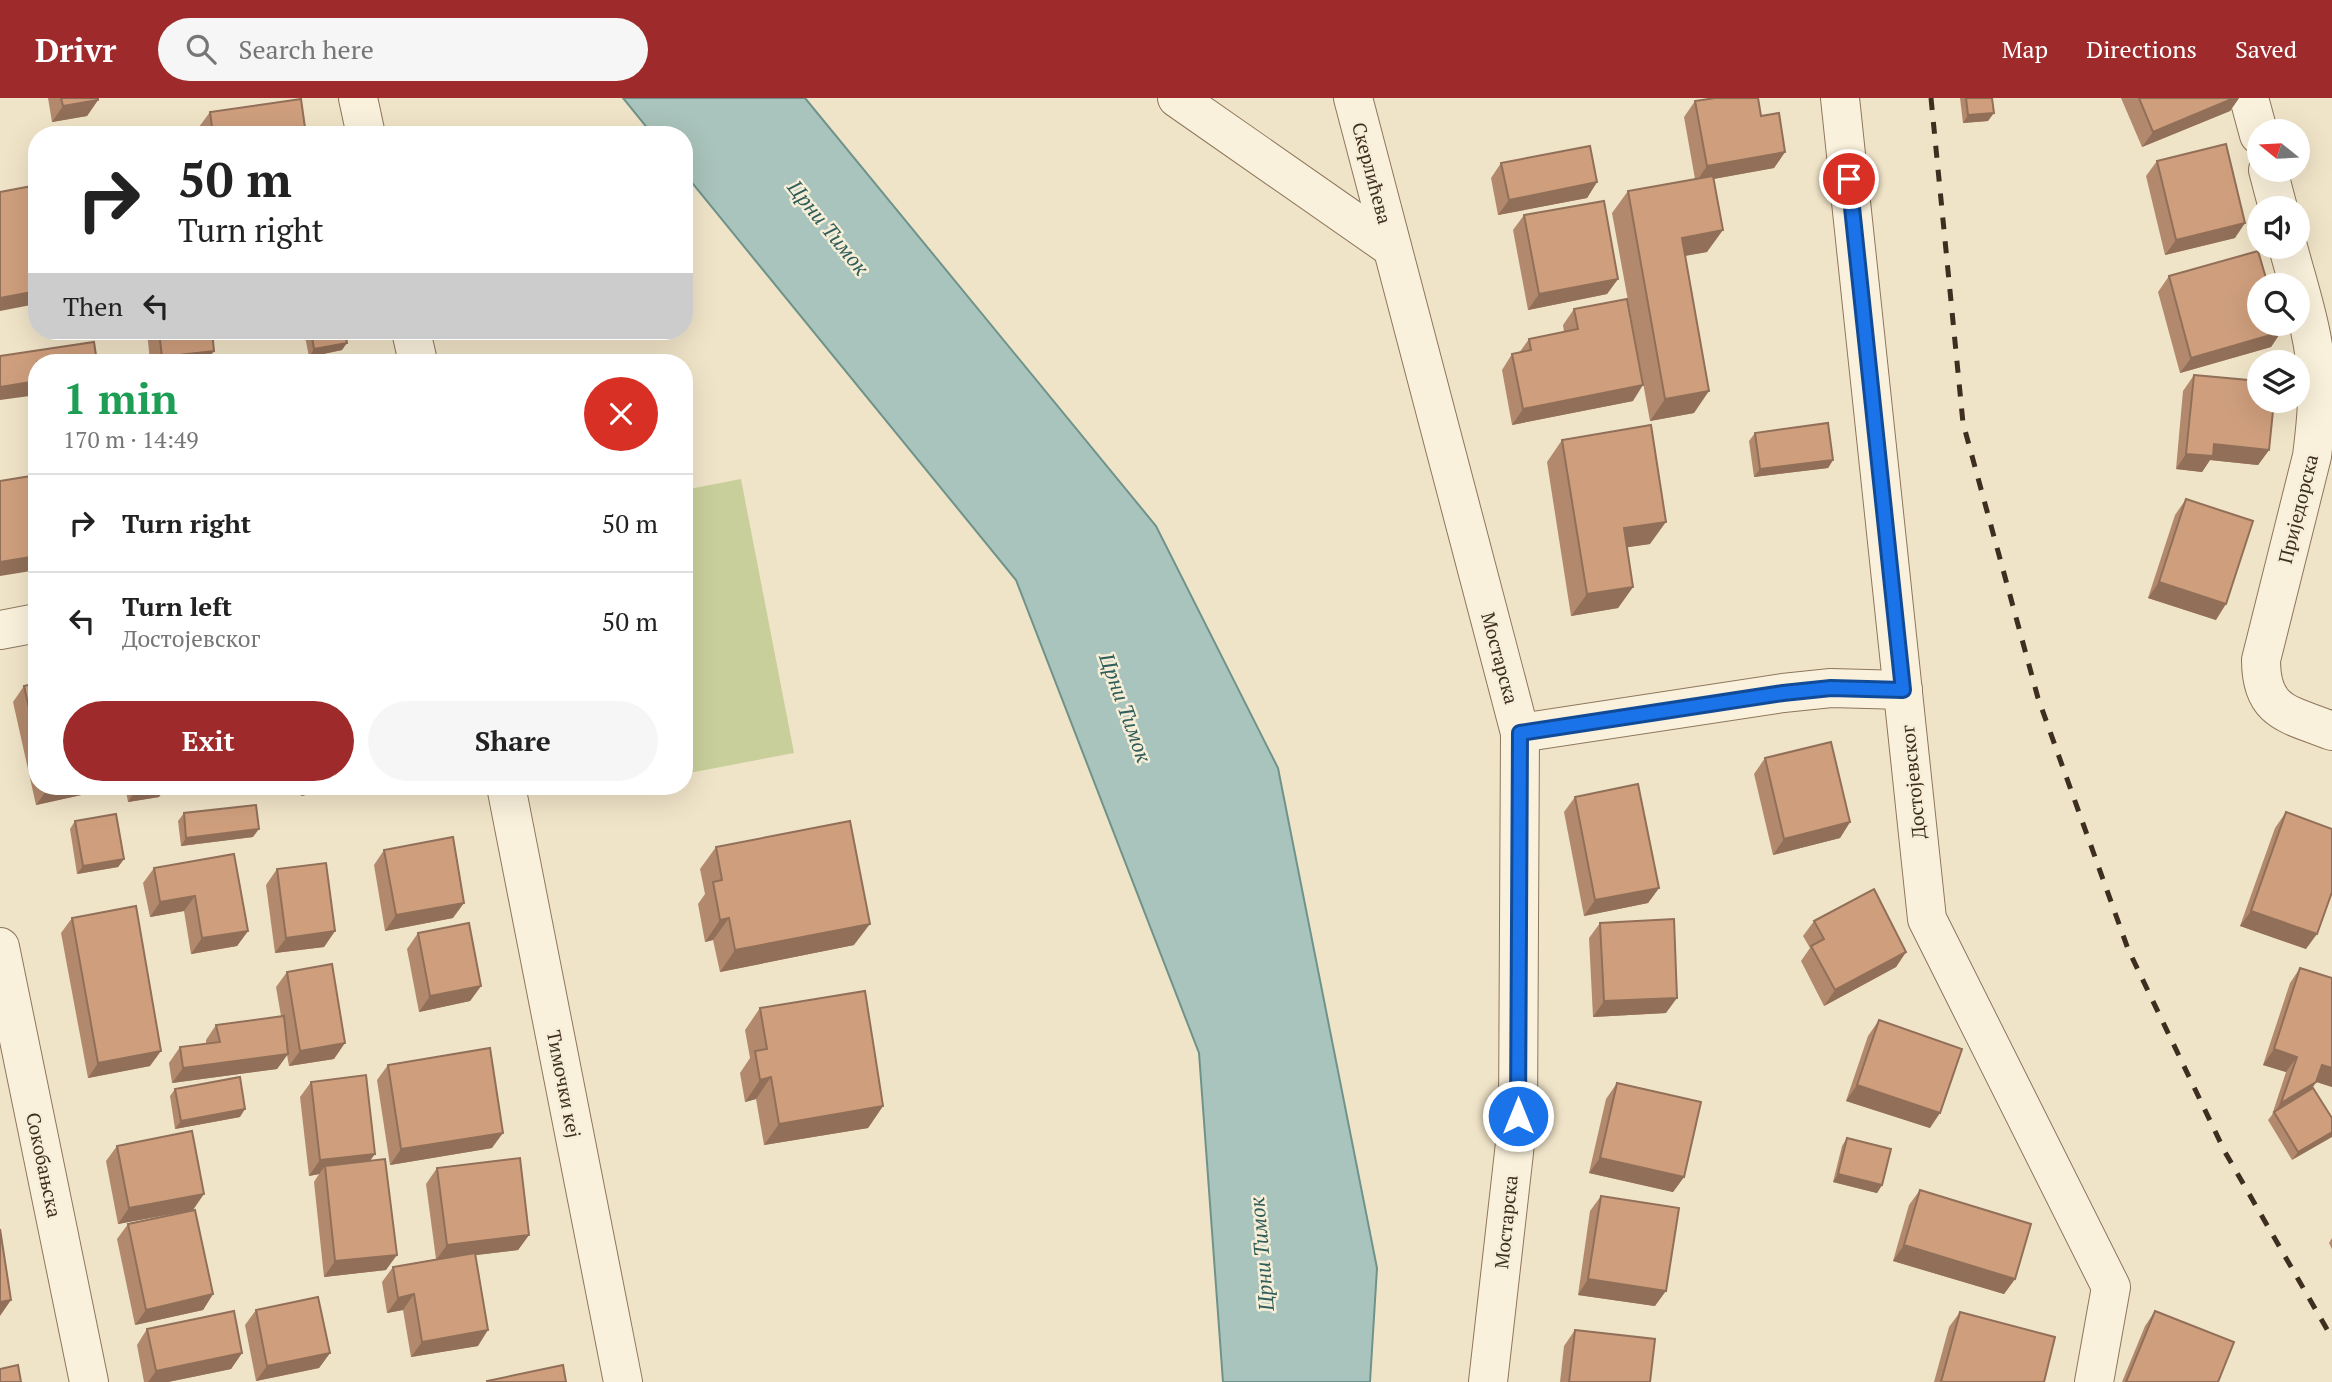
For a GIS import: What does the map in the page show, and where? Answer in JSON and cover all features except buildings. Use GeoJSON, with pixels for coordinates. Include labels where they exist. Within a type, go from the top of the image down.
{"type":"FeatureCollection","features":[{"type":"Feature","properties":{"kind":"street"},"geometry":{"type":"LineString","coordinates":[[358,98],[364,126]]}},
{"type":"Feature","properties":{"kind":"street"},"geometry":{"type":"LineString","coordinates":[[1177,98],[1392,248]]}},
{"type":"Feature","properties":{"kind":"street","name":"Скерлићева"},"geometry":{"type":"LineString","coordinates":[[1353,98],[1392,248]]}},
{"type":"Feature","properties":{"kind":"street","name":"Достојевског"},"geometry":{"type":"LineString","coordinates":[[1840,98],[1927,919],[2111,1287],[2094,1382]]}},
{"type":"Feature","properties":{"kind":"street"},"geometry":{"type":"LineString","coordinates":[[2249,98],[2255,119]]}},
{"type":"Feature","properties":{"kind":"street","name":"Мостарска"},"geometry":{"type":"LineString","coordinates":[[1392,248],[1520,733],[1518,1116],[1488,1382]]}},
{"type":"Feature","properties":{"kind":"street","name":"Приједорска"},"geometry":{"type":"LineString","coordinates":[[2291,259],[2311,334],[2317,384],[2316,425],[2312,456],[2261,660],[2261,681],[2267,696],[2284,711],[2332,731]]}},
{"type":"Feature","properties":{"kind":"street"},"geometry":{"type":"LineString","coordinates":[[0,630],[28,624]]}},
{"type":"Feature","properties":{"kind":"street"},"geometry":{"type":"LineString","coordinates":[[1520,733],[1783,693],[1831,688],[1903,690]]}},
{"type":"Feature","properties":{"kind":"street","name":"Тимочки кеј"},"geometry":{"type":"LineString","coordinates":[[508,795],[623,1382]]}},
{"type":"Feature","properties":{"kind":"street","name":"Сокобањска"},"geometry":{"type":"LineString","coordinates":[[0,947],[89,1382]]}},
{"type":"Feature","properties":{"kind":"green space"},"geometry":{"type":"Polygon","coordinates":[[[741,479],[794,753],[693,772],[693,488],[741,479]]]}},
{"type":"Feature","properties":{"kind":"water","name":"Црни Тимок"},"geometry":{"type":"Polygon","coordinates":[[[623,98],[805,98],[1156,526],[1278,768],[1377,1268],[1370,1382],[1223,1382],[1199,1053],[1016,580],[693,184],[693,126],[646,126],[623,98]]]}},
{"type":"Feature","properties":{"kind":"railway"},"geometry":{"type":"LineString","coordinates":[[1931,98],[1963,423],[2038,698],[2128,949],[2225,1152],[2332,1338]]}},
{"type":"Feature","properties":{"kind":"route"},"geometry":{"type":"LineString","coordinates":[[1518,1116],[1520,733],[1783,693],[1831,688],[1903,690],[1849,179]]}}]}
